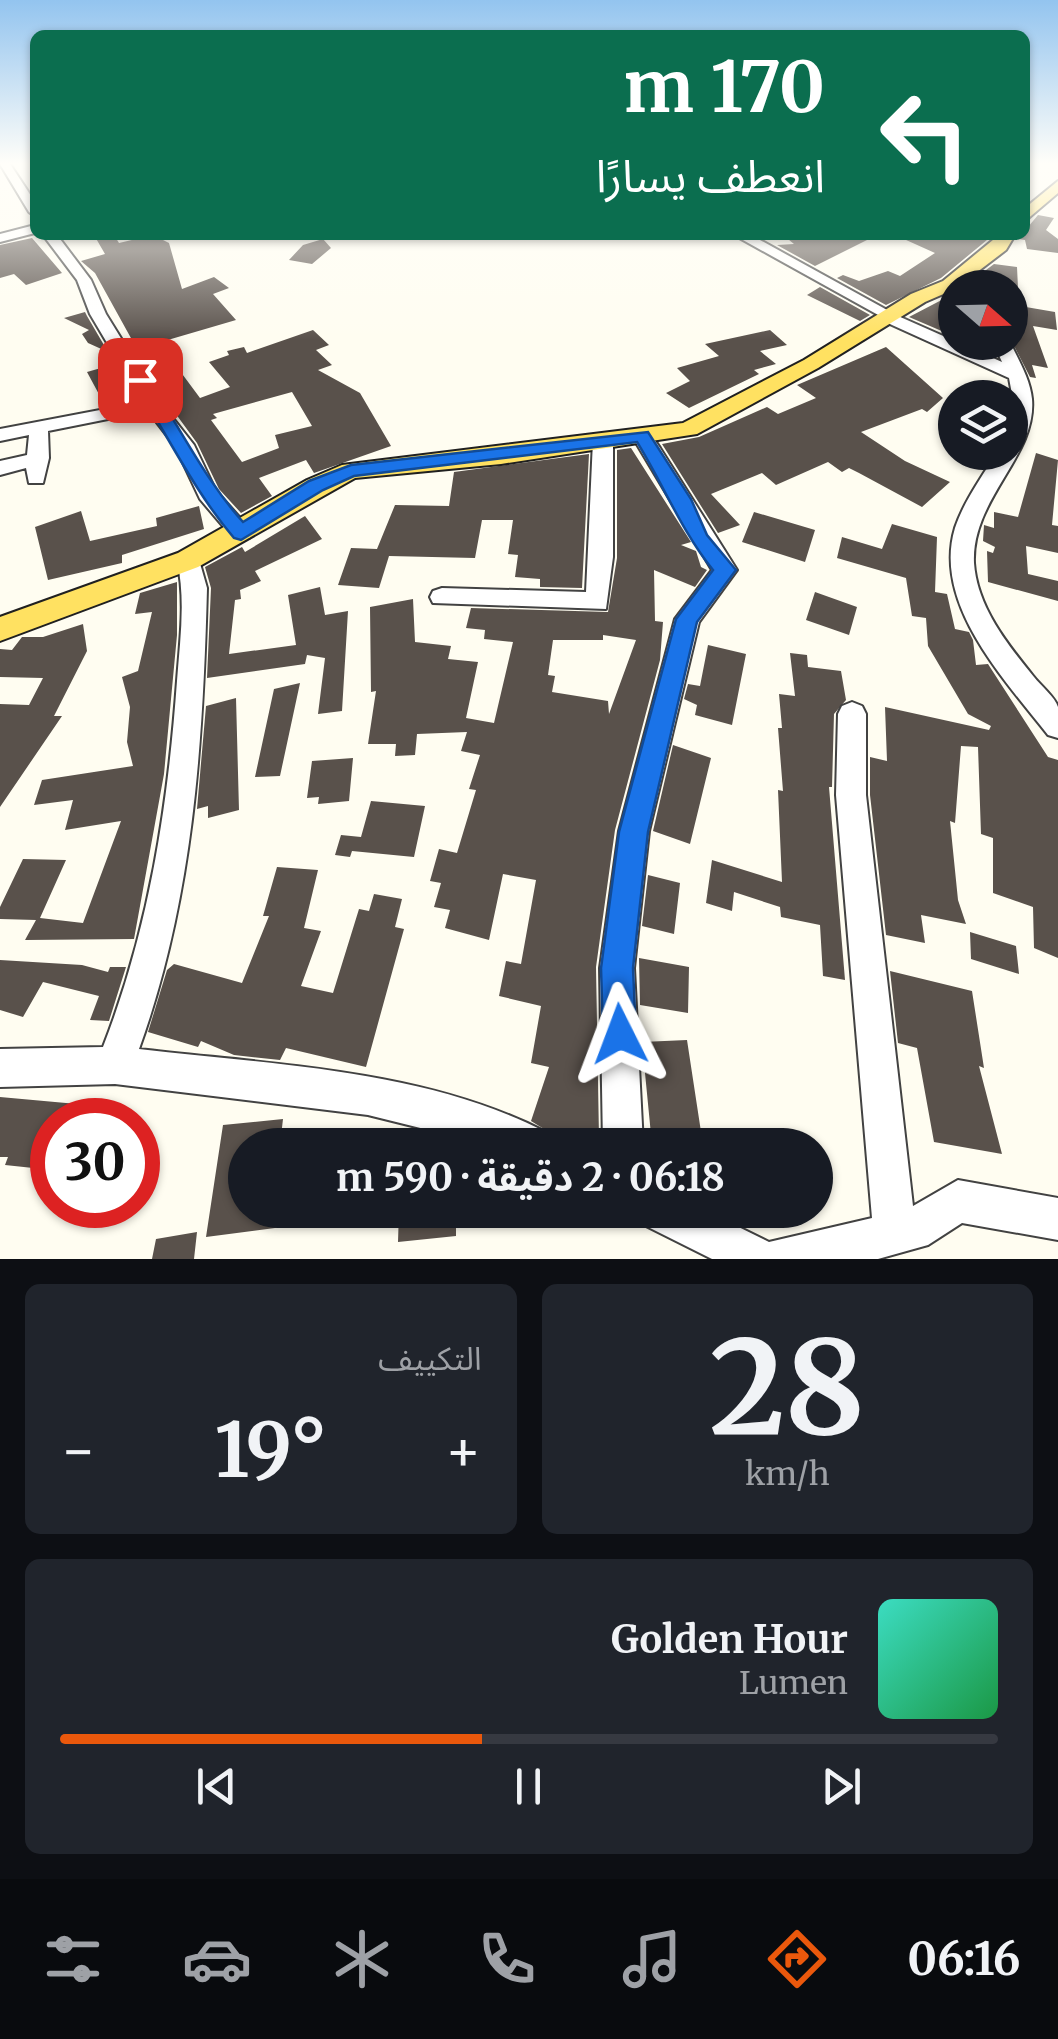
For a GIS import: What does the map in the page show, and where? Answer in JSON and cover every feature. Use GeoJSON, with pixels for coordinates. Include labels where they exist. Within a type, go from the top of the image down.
{"type":"FeatureCollection","features":[{"type":"Feature","properties":{"kind":"main road"},"geometry":{"type":"LineString","coordinates":[[980,270],[1003,240]]}},
{"type":"Feature","properties":{"kind":"main road"},"geometry":{"type":"LineString","coordinates":[[0,629],[188,560],[241,533],[316,486],[351,471],[689,429],[717,417],[889,316],[938,294]]}},
{"type":"Feature","properties":{"kind":"street"},"geometry":{"type":"LineString","coordinates":[[0,238],[30,230]]}},
{"type":"Feature","properties":{"kind":"street"},"geometry":{"type":"LineString","coordinates":[[54,240],[84,280],[98,314],[153,404],[184,446],[207,494],[241,533]]}},
{"type":"Feature","properties":{"kind":"street"},"geometry":{"type":"LineString","coordinates":[[749,240],[889,316],[1017,375]]}},
{"type":"Feature","properties":{"kind":"street"},"geometry":{"type":"LineString","coordinates":[[1010,360],[1019,380]]}},
{"type":"Feature","properties":{"kind":"street"},"geometry":{"type":"LineString","coordinates":[[0,434],[153,404]]}},
{"type":"Feature","properties":{"kind":"street"},"geometry":{"type":"LineString","coordinates":[[0,468],[37,468],[38,426]]}},
{"type":"Feature","properties":{"kind":"street"},"geometry":{"type":"LineString","coordinates":[[622,1128],[617,968],[634,832],[687,619],[725,570],[699,539],[682,499],[642,436]]}},
{"type":"Feature","properties":{"kind":"street"},"geometry":{"type":"LineString","coordinates":[[442,598],[597,602],[603,441]]}},
{"type":"Feature","properties":{"kind":"street"},"geometry":{"type":"LineString","coordinates":[[996,470],[978,501],[963,544],[966,577],[978,615],[1000,654],[1058,726]]}},
{"type":"Feature","properties":{"kind":"street"},"geometry":{"type":"LineString","coordinates":[[114,1065],[145,987],[182,818],[195,588],[188,560]]}},
{"type":"Feature","properties":{"kind":"street"},"geometry":{"type":"LineString","coordinates":[[852,714],[850,795],[895,1234]]}},
{"type":"Feature","properties":{"kind":"street"},"geometry":{"type":"LineString","coordinates":[[0,1068],[114,1065],[368,1096],[498,1128]]}},
{"type":"Feature","properties":{"kind":"street"},"geometry":{"type":"LineString","coordinates":[[780,1259],[912,1230],[958,1201],[1058,1220]]}},
{"type":"Feature","properties":{"kind":"street"},"geometry":{"type":"LineString","coordinates":[[696,1228],[757,1259]]}},
{"type":"Feature","properties":{"kind":"building"},"geometry":{"type":"Polygon","coordinates":[[[1051,223],[1046,230],[1058,239],[1058,253],[1027,249],[1025,240],[1030,240],[1030,225],[1051,223]]]}},
{"type":"Feature","properties":{"kind":"building"},"geometry":{"type":"Polygon","coordinates":[[[34,240],[62,273],[26,285],[14,274],[0,278],[0,245],[34,240]]]}},
{"type":"Feature","properties":{"kind":"building"},"geometry":{"type":"Polygon","coordinates":[[[97,240],[169,243],[182,289],[214,277],[229,288],[213,294],[236,320],[137,349],[95,273],[81,261],[105,254],[97,240]]]}},
{"type":"Feature","properties":{"kind":"building"},"geometry":{"type":"Polygon","coordinates":[[[324,240],[331,248],[312,264],[289,260],[303,245],[324,240]]]}},
{"type":"Feature","properties":{"kind":"building"},"geometry":{"type":"Polygon","coordinates":[[[789,240],[867,240],[815,266],[777,245],[794,244],[789,240]]]}},
{"type":"Feature","properties":{"kind":"building"},"geometry":{"type":"Polygon","coordinates":[[[906,240],[987,240],[951,270],[938,270],[938,279],[886,305],[837,278],[843,275],[859,281],[888,271],[900,276],[935,253],[906,240]]]}},
{"type":"Feature","properties":{"kind":"building"},"geometry":{"type":"Polygon","coordinates":[[[994,264],[1017,267],[1017,270],[986,270],[994,264]]]}},
{"type":"Feature","properties":{"kind":"building"},"geometry":{"type":"Polygon","coordinates":[[[820,287],[870,315],[860,321],[807,295],[820,287]]]}},
{"type":"Feature","properties":{"kind":"building"},"geometry":{"type":"Polygon","coordinates":[[[938,302],[938,329],[909,317],[938,302]]]}},
{"type":"Feature","properties":{"kind":"building"},"geometry":{"type":"Polygon","coordinates":[[[1028,307],[1055,312],[1057,330],[1033,326],[1048,368],[1032,365],[1036,378],[1030,377],[1021,360],[1028,360],[1028,307]]]}},
{"type":"Feature","properties":{"kind":"building"},"geometry":{"type":"Polygon","coordinates":[[[85,312],[108,352],[88,343],[82,334],[89,330],[64,318],[85,312]]]}},
{"type":"Feature","properties":{"kind":"building"},"geometry":{"type":"Polygon","coordinates":[[[313,330],[329,345],[316,350],[332,365],[318,370],[360,393],[391,446],[314,473],[306,460],[259,478],[272,496],[241,513],[219,489],[197,443],[154,384],[177,367],[200,398],[230,387],[209,362],[229,355],[227,351],[244,347],[247,353],[313,330]],[[292,392],[213,414],[217,418],[211,420],[242,462],[279,448],[275,435],[312,426],[292,392]]]}},
{"type":"Feature","properties":{"kind":"building"},"geometry":{"type":"Polygon","coordinates":[[[770,330],[787,345],[760,351],[776,364],[754,370],[759,374],[689,408],[666,393],[690,381],[677,368],[719,356],[705,344],[770,330]]]}},
{"type":"Feature","properties":{"kind":"building"},"geometry":{"type":"Polygon","coordinates":[[[886,347],[938,394],[938,402],[927,412],[922,409],[861,432],[905,461],[950,482],[922,507],[849,468],[842,472],[828,462],[776,485],[762,473],[711,494],[740,525],[718,533],[662,444],[699,437],[767,407],[778,414],[816,398],[797,385],[886,347]]]}},
{"type":"Feature","properties":{"kind":"building"},"geometry":{"type":"Polygon","coordinates":[[[115,364],[129,389],[101,398],[87,372],[115,364]]]}},
{"type":"Feature","properties":{"kind":"building"},"geometry":{"type":"Polygon","coordinates":[[[631,448],[691,542],[681,545],[696,551],[701,567],[707,570],[695,587],[654,570],[655,621],[663,622],[660,660],[615,830],[596,967],[599,1128],[542,1128],[531,1121],[549,1067],[531,1063],[541,1006],[499,996],[506,961],[521,964],[536,880],[503,874],[489,940],[445,928],[450,910],[434,907],[441,883],[430,881],[439,849],[457,853],[476,790],[469,789],[480,755],[461,751],[467,732],[417,734],[415,755],[395,756],[396,744],[368,744],[376,691],[371,692],[370,607],[413,599],[415,642],[451,646],[448,659],[478,662],[466,718],[494,723],[513,642],[484,639],[485,630],[466,628],[471,608],[608,612],[617,558],[617,450],[631,448]],[[603,635],[603,640],[553,640],[548,675],[555,676],[552,692],[608,701],[609,714],[636,640],[603,635]]]}},
{"type":"Feature","properties":{"kind":"building"},"geometry":{"type":"Polygon","coordinates":[[[1036,453],[1058,460],[1052,525],[1058,526],[1058,553],[1026,546],[1028,574],[1058,581],[1058,601],[988,582],[987,551],[993,553],[995,547],[983,541],[984,525],[994,528],[994,512],[1018,517],[1036,453]]]}},
{"type":"Feature","properties":{"kind":"building"},"geometry":{"type":"Polygon","coordinates":[[[589,454],[582,588],[540,587],[540,579],[515,577],[518,555],[508,554],[513,520],[482,520],[475,558],[389,556],[379,588],[338,585],[351,548],[377,549],[395,505],[449,506],[454,472],[589,454]]]}},
{"type":"Feature","properties":{"kind":"building"},"geometry":{"type":"Polygon","coordinates":[[[199,506],[204,529],[122,555],[122,563],[48,580],[35,527],[81,511],[90,541],[157,526],[156,518],[199,506]]]}},
{"type":"Feature","properties":{"kind":"building"},"geometry":{"type":"Polygon","coordinates":[[[754,512],[815,530],[805,562],[742,542],[754,512]]]}},
{"type":"Feature","properties":{"kind":"building"},"geometry":{"type":"Polygon","coordinates":[[[305,516],[322,539],[255,571],[261,581],[240,590],[241,599],[235,600],[229,654],[296,645],[288,595],[320,587],[325,615],[348,611],[342,711],[318,714],[325,658],[307,655],[305,664],[207,678],[211,588],[205,567],[242,547],[245,552],[305,516]]]}},
{"type":"Feature","properties":{"kind":"building"},"geometry":{"type":"Polygon","coordinates":[[[892,524],[937,537],[935,592],[947,594],[955,629],[969,632],[976,665],[988,664],[1048,757],[1058,760],[1058,958],[1034,948],[1033,907],[993,893],[993,838],[981,834],[978,747],[961,746],[955,823],[950,821],[958,900],[966,924],[921,915],[925,943],[886,935],[870,795],[870,757],[887,761],[885,707],[989,730],[991,726],[968,714],[928,646],[926,618],[912,616],[906,578],[837,558],[842,537],[882,549],[892,524]]]}},
{"type":"Feature","properties":{"kind":"building"},"geometry":{"type":"Polygon","coordinates":[[[177,582],[177,635],[164,774],[134,939],[25,940],[36,920],[0,919],[0,907],[23,859],[66,860],[40,918],[83,923],[121,821],[65,830],[73,800],[34,805],[42,780],[133,766],[127,742],[130,707],[122,677],[138,671],[152,612],[135,614],[140,593],[177,582]]]}},
{"type":"Feature","properties":{"kind":"building"},"geometry":{"type":"Polygon","coordinates":[[[815,592],[857,607],[849,635],[806,620],[815,592]]]}},
{"type":"Feature","properties":{"kind":"building"},"geometry":{"type":"Polygon","coordinates":[[[83,624],[87,651],[54,716],[62,716],[0,807],[0,704],[29,705],[43,678],[0,677],[0,649],[12,650],[22,637],[43,637],[83,624]]]}},
{"type":"Feature","properties":{"kind":"building"},"geometry":{"type":"Polygon","coordinates":[[[708,645],[746,654],[732,725],[695,715],[697,705],[684,699],[688,684],[700,686],[708,645]]]}},
{"type":"Feature","properties":{"kind":"building"},"geometry":{"type":"Polygon","coordinates":[[[790,653],[807,655],[808,667],[841,671],[846,700],[834,714],[829,787],[845,980],[823,976],[820,925],[781,917],[780,907],[734,892],[732,911],[706,903],[712,860],[782,882],[779,694],[795,696],[790,653]]]}},
{"type":"Feature","properties":{"kind":"building"},"geometry":{"type":"Polygon","coordinates":[[[300,683],[280,776],[255,777],[274,689],[300,683]]]}},
{"type":"Feature","properties":{"kind":"building"},"geometry":{"type":"Polygon","coordinates":[[[236,698],[239,810],[208,818],[208,806],[197,809],[206,706],[236,698]]]}},
{"type":"Feature","properties":{"kind":"building"},"geometry":{"type":"Polygon","coordinates":[[[673,745],[711,758],[690,844],[653,831],[673,745]]]}},
{"type":"Feature","properties":{"kind":"building"},"geometry":{"type":"Polygon","coordinates":[[[353,758],[349,801],[318,804],[319,797],[307,798],[312,761],[353,758]]]}},
{"type":"Feature","properties":{"kind":"building"},"geometry":{"type":"Polygon","coordinates":[[[371,801],[425,806],[414,857],[352,851],[350,857],[335,855],[341,835],[361,837],[371,801]]]}},
{"type":"Feature","properties":{"kind":"building"},"geometry":{"type":"Polygon","coordinates":[[[277,867],[318,870],[304,928],[321,931],[301,986],[333,993],[359,909],[369,911],[374,894],[402,899],[395,927],[404,929],[366,1067],[286,1048],[280,1060],[234,1055],[201,1041],[198,1047],[148,1032],[167,970],[174,964],[242,983],[269,916],[263,916],[277,867]]]}},
{"type":"Feature","properties":{"kind":"building"},"geometry":{"type":"Polygon","coordinates":[[[648,875],[680,883],[674,934],[642,926],[648,875]]]}},
{"type":"Feature","properties":{"kind":"building"},"geometry":{"type":"Polygon","coordinates":[[[970,932],[1016,946],[1019,974],[971,959],[970,932]]]}},
{"type":"Feature","properties":{"kind":"building"},"geometry":{"type":"Polygon","coordinates":[[[639,958],[689,967],[688,1013],[640,1005],[639,958]]]}},
{"type":"Feature","properties":{"kind":"building"},"geometry":{"type":"Polygon","coordinates":[[[0,960],[82,965],[108,972],[110,967],[126,967],[109,1021],[90,1020],[99,996],[43,982],[23,1017],[0,1010],[0,960]]]}},
{"type":"Feature","properties":{"kind":"building"},"geometry":{"type":"Polygon","coordinates":[[[890,971],[972,991],[984,1068],[979,1066],[1002,1154],[934,1142],[917,1048],[898,1043],[890,971]]]}},
{"type":"Feature","properties":{"kind":"building"},"geometry":{"type":"Polygon","coordinates":[[[687,1040],[700,1128],[650,1128],[642,1042],[687,1040]]]}},
{"type":"Feature","properties":{"kind":"building"},"geometry":{"type":"Polygon","coordinates":[[[0,1097],[30,1100],[30,1168],[5,1165],[8,1157],[0,1157],[0,1097]]]}},
{"type":"Feature","properties":{"kind":"building"},"geometry":{"type":"Polygon","coordinates":[[[283,1119],[282,1128],[228,1128],[228,1228],[274,1228],[206,1237],[223,1125],[283,1119]]]}},
{"type":"Feature","properties":{"kind":"building"},"geometry":{"type":"Polygon","coordinates":[[[398,1228],[456,1228],[456,1236],[398,1242],[398,1228]]]}},
{"type":"Feature","properties":{"kind":"building"},"geometry":{"type":"Polygon","coordinates":[[[197,1232],[194,1259],[152,1259],[156,1239],[197,1232]]]}},
{"type":"Feature","properties":{"kind":"route"},"geometry":{"type":"LineString","coordinates":[[140,380],[184,446],[207,494],[241,533],[316,486],[351,471],[395,463],[501,456],[642,436],[682,499],[699,539],[725,570],[687,619],[634,832],[617,968],[620,1034]]}}]}
